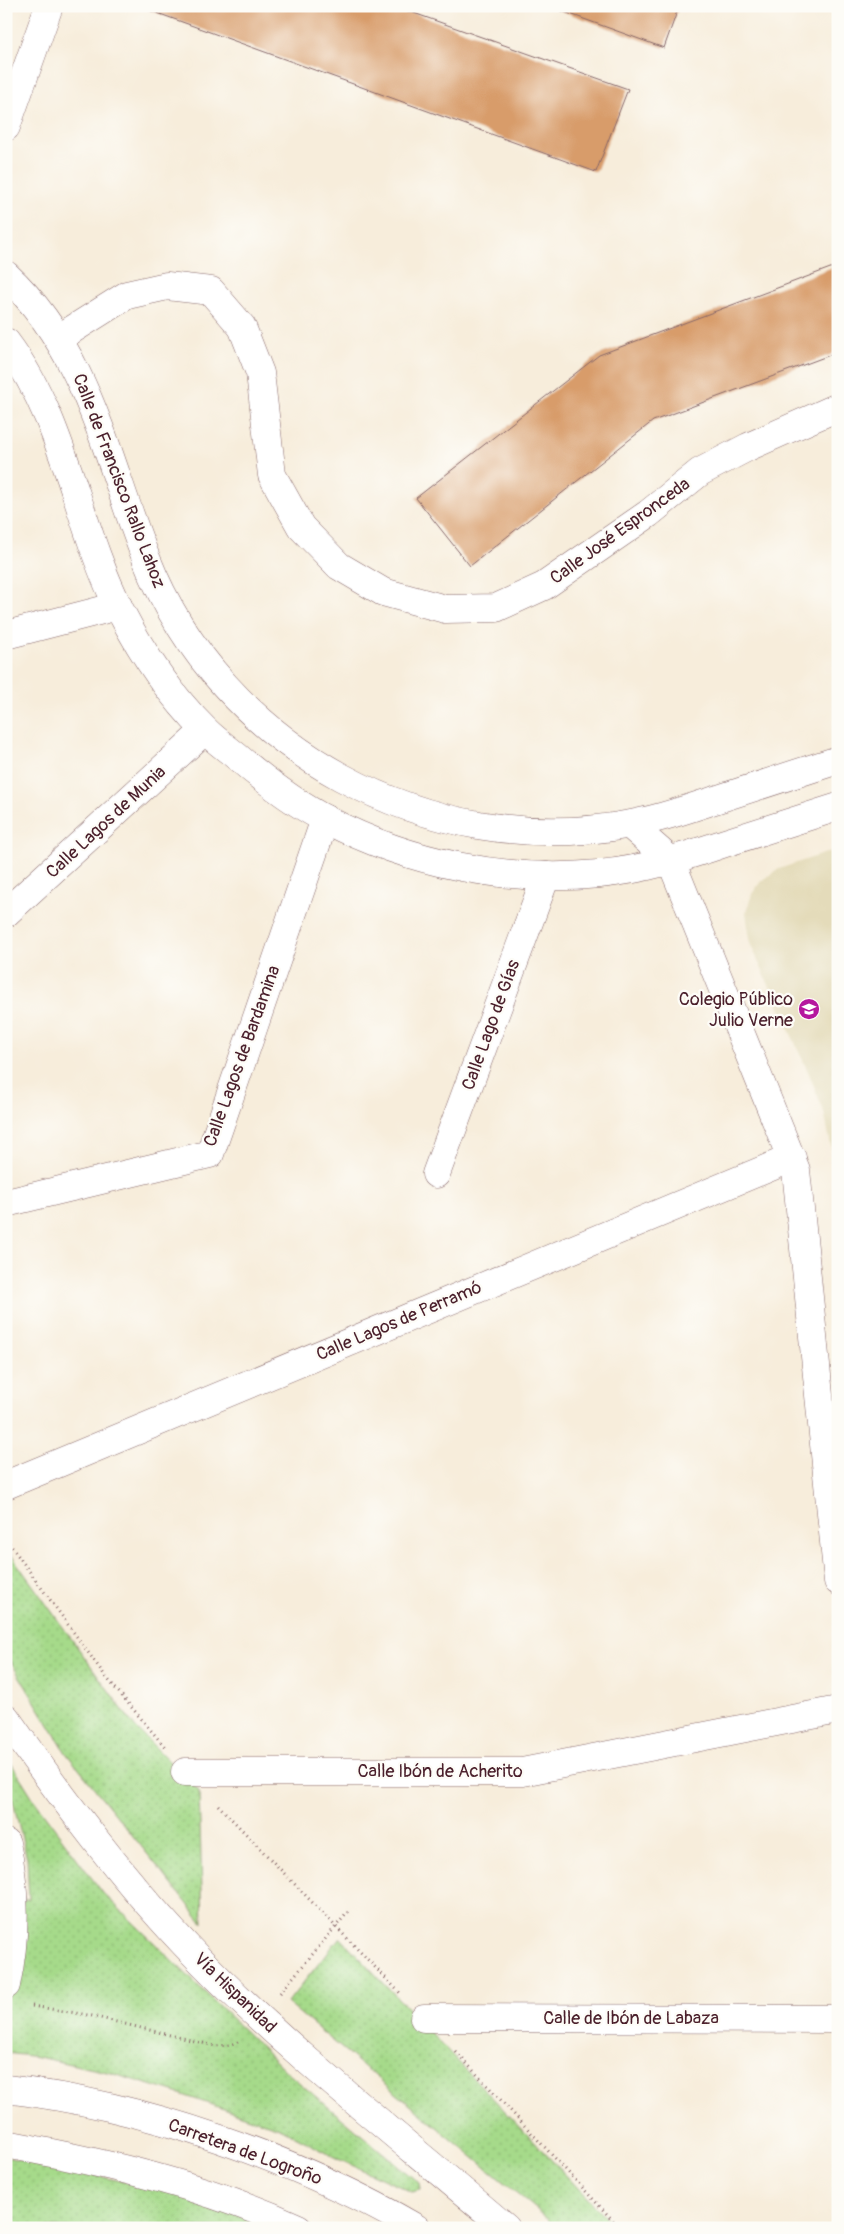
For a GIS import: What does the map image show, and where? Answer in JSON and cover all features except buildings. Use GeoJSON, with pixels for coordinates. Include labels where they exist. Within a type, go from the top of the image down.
{"type":"FeatureCollection","features":[{"type":"Feature","properties":{"kind":"main road"},"geometry":{"type":"LineString","coordinates":[[6,127],[49,6]]}},
{"type":"Feature","properties":{"kind":"main road","name":"Calle de Francisco Rallo Lahoz"},"geometry":{"type":"LineString","coordinates":[[6,275],[32,300],[59,338],[87,394],[143,551],[163,597],[181,627],[224,686],[277,736],[310,759],[383,797],[415,810],[460,823],[526,831],[577,830],[630,825],[660,818],[838,760]]}},
{"type":"Feature","properties":{"kind":"main road","name":"Calle José Espronceda"},"geometry":{"type":"LineString","coordinates":[[59,338],[127,295],[167,286],[211,292],[242,327],[260,373],[272,476],[301,527],[339,566],[383,592],[445,609],[496,608],[544,586],[648,514],[700,472],[748,447],[838,407]]}},
{"type":"Feature","properties":{"kind":"main road"},"geometry":{"type":"LineString","coordinates":[[6,342],[34,384],[48,414],[99,559],[118,606],[139,646],[170,690],[205,730],[260,777],[325,819],[371,840],[429,860],[493,872],[546,876],[601,874],[671,861],[838,807]]}},
{"type":"Feature","properties":{"kind":"main road"},"geometry":{"type":"LineString","coordinates":[[6,635],[118,606]]}},
{"type":"Feature","properties":{"kind":"main road","name":"Calle Lagos de Munia"},"geometry":{"type":"LineString","coordinates":[[6,913],[205,730]]}},
{"type":"Feature","properties":{"kind":"main road","name":"Calle Lagos de Bardamina"},"geometry":{"type":"LineString","coordinates":[[6,1202],[210,1154],[325,819]]}},
{"type":"Feature","properties":{"kind":"main road"},"geometry":{"type":"LineString","coordinates":[[630,825],[671,861],[792,1158],[798,1186],[838,1581]]}},
{"type":"Feature","properties":{"kind":"main road","name":"Calle Lago de Gías"},"geometry":{"type":"LineString","coordinates":[[436,1174],[546,876]]}},
{"type":"Feature","properties":{"kind":"main road","name":"Calle Lagos de Perramó"},"geometry":{"type":"LineString","coordinates":[[6,1485],[792,1158]]}},
{"type":"Feature","properties":{"kind":"main road","name":"Calle Ibón de Acherito"},"geometry":{"type":"LineString","coordinates":[[185,1772],[522,1772],[838,1710]]}},
{"type":"Feature","properties":{"kind":"main road","name":"Vía Hispanidad"},"geometry":{"type":"LineString","coordinates":[[6,1718],[44,1772],[132,1884],[196,1956],[260,2018],[506,2228]]}},
{"type":"Feature","properties":{"kind":"main road"},"geometry":{"type":"LineString","coordinates":[[6,1843],[13,1895],[12,1947],[6,1985]]}},
{"type":"Feature","properties":{"kind":"main road","name":"Calle de Ibón de Labaza"},"geometry":{"type":"LineString","coordinates":[[424,2018],[838,2019]]}},
{"type":"Feature","properties":{"kind":"main road","name":"Carretera de Logroño"},"geometry":{"type":"LineString","coordinates":[[6,2089],[96,2104],[209,2135],[314,2176],[416,2228]]}},
{"type":"Feature","properties":{"kind":"main road"},"geometry":{"type":"LineString","coordinates":[[6,2144],[114,2165],[202,2190],[298,2228]]}},
{"type":"Feature","properties":{"kind":"path"},"geometry":{"type":"LineString","coordinates":[[6,1539],[106,1677],[185,1772],[424,2018],[620,2228]]}},
{"type":"Feature","properties":{"kind":"path"},"geometry":{"type":"LineString","coordinates":[[280,1994],[348,1912]]}},
{"type":"Feature","properties":{"kind":"path"},"geometry":{"type":"LineString","coordinates":[[24,2005],[88,2015],[215,2046],[230,2045],[244,2038]]}},
{"type":"Feature","properties":{"kind":"shaded area","name":"Colegio Público Julio Verne"},"geometry":{"type":"Polygon","coordinates":[[[838,849],[838,1179],[824,1112],[810,1076],[750,943],[746,912],[752,894],[761,881],[779,869],[838,849]]]}},
{"type":"Feature","properties":{"kind":"green space"},"geometry":{"type":"Polygon","coordinates":[[[6,1548],[135,1727],[199,1791],[203,1923],[66,1753],[6,1654],[6,1548]]]}},
{"type":"Feature","properties":{"kind":"green space"},"geometry":{"type":"Polygon","coordinates":[[[6,1755],[40,1809],[103,1893],[289,2074],[419,2183],[420,2190],[412,2192],[338,2159],[282,2129],[180,2094],[107,2072],[38,2057],[6,2053],[6,1900],[29,1899],[27,1859],[6,1772],[6,1755]]]}},
{"type":"Feature","properties":{"kind":"green space"},"geometry":{"type":"Polygon","coordinates":[[[340,1937],[616,2228],[559,2228],[287,2003],[340,1937]]]}},
{"type":"Feature","properties":{"kind":"green space"},"geometry":{"type":"Polygon","coordinates":[[[6,2157],[189,2195],[271,2228],[6,2228],[6,2157]]]}},
{"type":"Feature","properties":{"kind":"place","name":"Colegio Público Julio Verne"},"geometry":{"type":"Point","coordinates":[809,1009]}}]}
